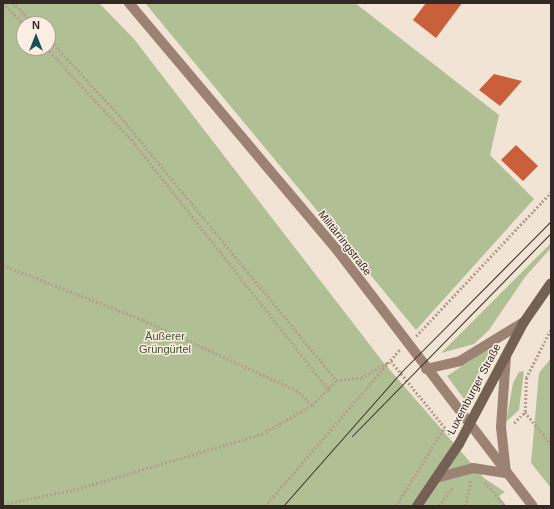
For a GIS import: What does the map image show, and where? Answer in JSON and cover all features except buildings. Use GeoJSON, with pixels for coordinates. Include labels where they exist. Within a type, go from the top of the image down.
{"type":"FeatureCollection","features":[{"type":"Feature","properties":{"kind":"main road","name":"Militärringstraße"},"geometry":{"type":"LineString","coordinates":[[129,3],[337,250],[469,427],[533,506]]}},
{"type":"Feature","properties":{"kind":"main road","name":"Luxemburger Straße"},"geometry":{"type":"LineString","coordinates":[[418,506],[459,444],[524,322],[551,283]]}},
{"type":"Feature","properties":{"kind":"main road"},"geometry":{"type":"LineString","coordinates":[[426,370],[460,361],[524,322]]}},
{"type":"Feature","properties":{"kind":"main road"},"geometry":{"type":"LineString","coordinates":[[436,478],[473,468],[506,473],[501,427],[507,354]]}},
{"type":"Feature","properties":{"kind":"path"},"geometry":{"type":"LineString","coordinates":[[4,3],[16,16]]}},
{"type":"Feature","properties":{"kind":"path"},"geometry":{"type":"LineString","coordinates":[[13,3],[26,16]]}},
{"type":"Feature","properties":{"kind":"path"},"geometry":{"type":"LineString","coordinates":[[56,47],[121,116],[336,380]]}},
{"type":"Feature","properties":{"kind":"path"},"geometry":{"type":"LineString","coordinates":[[54,56],[135,144],[330,391]]}},
{"type":"Feature","properties":{"kind":"path"},"geometry":{"type":"LineString","coordinates":[[406,344],[551,192]]}},
{"type":"Feature","properties":{"kind":"path"},"geometry":{"type":"LineString","coordinates":[[3,265],[143,320],[296,390],[312,405]]}},
{"type":"Feature","properties":{"kind":"path"},"geometry":{"type":"LineString","coordinates":[[551,330],[526,378],[525,412],[551,444]]}},
{"type":"Feature","properties":{"kind":"path"},"geometry":{"type":"LineString","coordinates":[[336,380],[361,378],[391,361]]}},
{"type":"Feature","properties":{"kind":"path"},"geometry":{"type":"LineString","coordinates":[[391,361],[444,428],[459,444]]}},
{"type":"Feature","properties":{"kind":"path"},"geometry":{"type":"LineString","coordinates":[[266,506],[391,361]]}},
{"type":"Feature","properties":{"kind":"path"},"geometry":{"type":"LineString","coordinates":[[3,504],[73,490],[262,434],[312,405],[330,391],[336,380]]}},
{"type":"Feature","properties":{"kind":"path"},"geometry":{"type":"LineString","coordinates":[[511,424],[525,412]]}},
{"type":"Feature","properties":{"kind":"path"},"geometry":{"type":"LineString","coordinates":[[396,506],[444,428]]}},
{"type":"Feature","properties":{"kind":"path"},"geometry":{"type":"LineString","coordinates":[[473,468],[505,506]]}},
{"type":"Feature","properties":{"kind":"path"},"geometry":{"type":"LineString","coordinates":[[464,480],[471,481],[465,506]]}},
{"type":"Feature","properties":{"kind":"path"},"geometry":{"type":"LineString","coordinates":[[439,506],[457,484]]}},
{"type":"Feature","properties":{"kind":"green space","name":"Äußerer Grüngürtel"},"geometry":{"type":"Polygon","coordinates":[[[3,3],[99,3],[134,39],[383,362],[484,478],[505,492],[499,496],[506,506],[3,506],[3,3]]]}},
{"type":"Feature","properties":{"kind":"green space"},"geometry":{"type":"Polygon","coordinates":[[[145,3],[355,3],[499,115],[490,155],[534,199],[416,330],[145,3]]]}},
{"type":"Feature","properties":{"kind":"green space"},"geometry":{"type":"Polygon","coordinates":[[[551,243],[551,248],[525,277],[489,330],[474,344],[441,353],[551,243]]]}},
{"type":"Feature","properties":{"kind":"green space"},"geometry":{"type":"Polygon","coordinates":[[[492,346],[467,400],[464,399],[447,376],[492,346]]]}},
{"type":"Feature","properties":{"kind":"green space"},"geometry":{"type":"Polygon","coordinates":[[[551,358],[551,488],[531,463],[539,373],[551,358]]]}},
{"type":"Feature","properties":{"kind":"green space"},"geometry":{"type":"Polygon","coordinates":[[[524,371],[519,410],[506,422],[513,383],[519,372],[524,371]]]}},
{"type":"Feature","properties":{"kind":"tram line"},"geometry":{"type":"LineString","coordinates":[[283,506],[401,372],[551,221]]}},
{"type":"Feature","properties":{"kind":"tram line"},"geometry":{"type":"LineString","coordinates":[[352,436],[551,233]]}}]}
